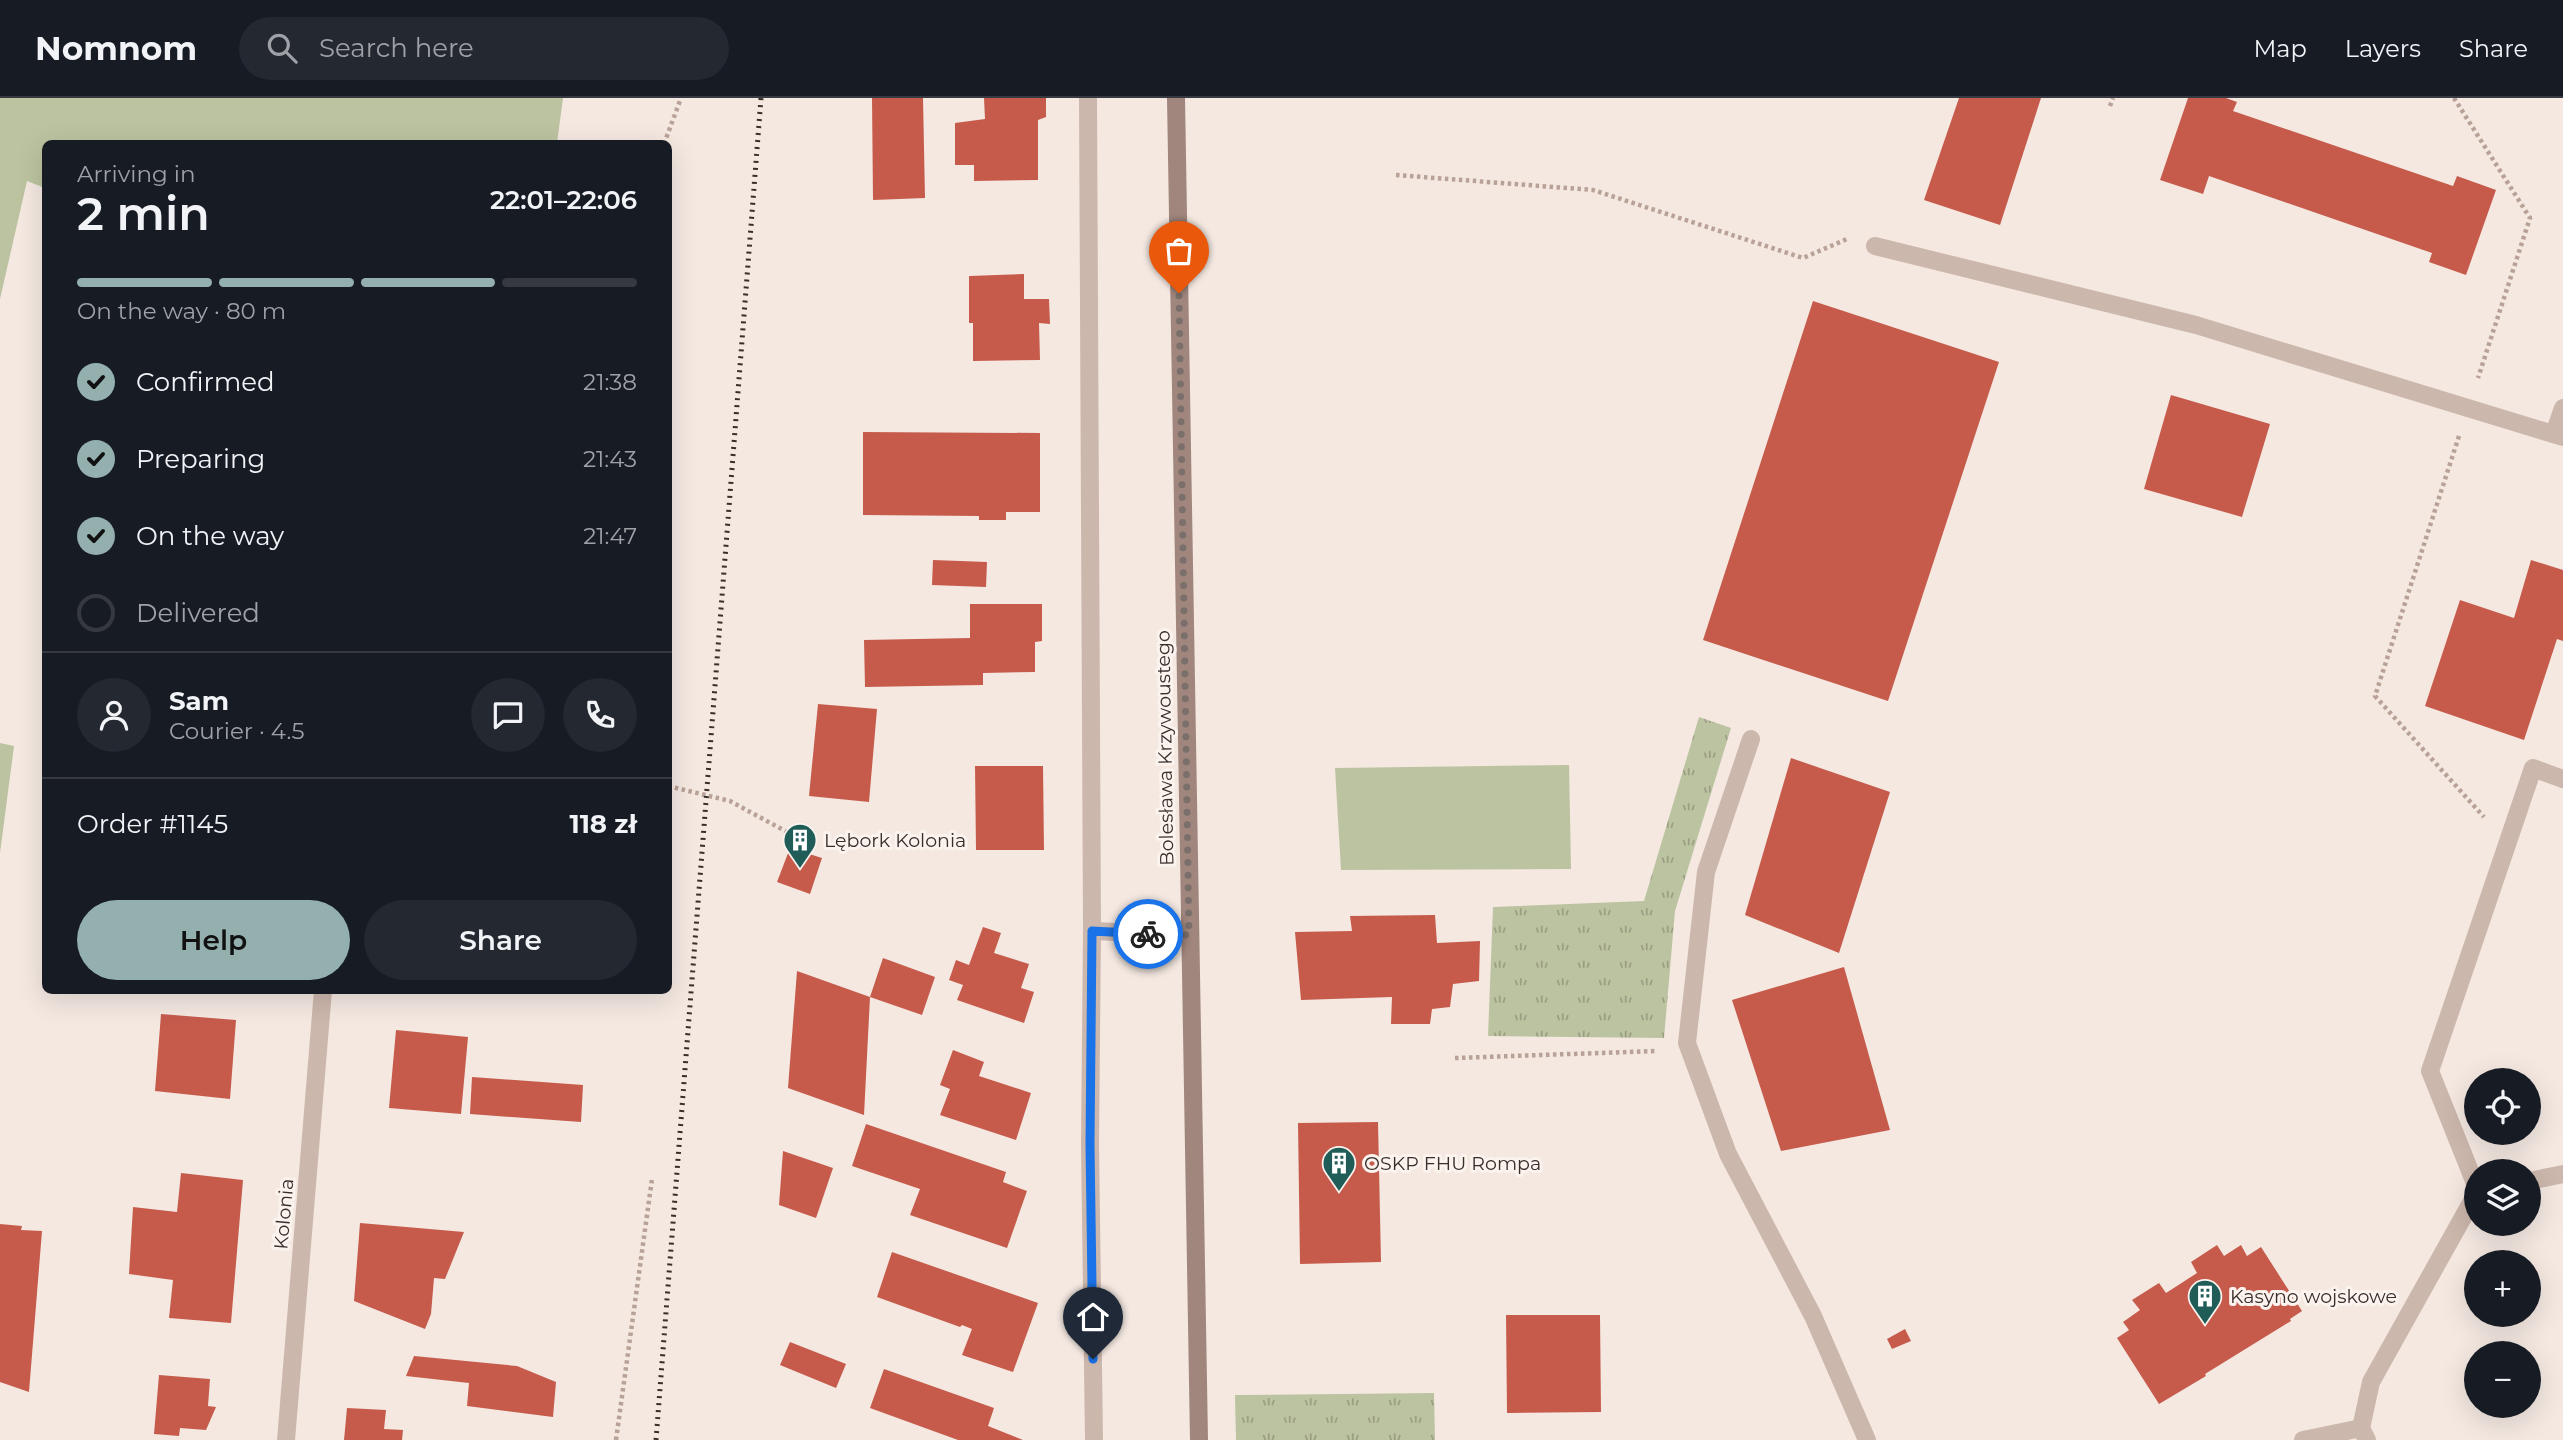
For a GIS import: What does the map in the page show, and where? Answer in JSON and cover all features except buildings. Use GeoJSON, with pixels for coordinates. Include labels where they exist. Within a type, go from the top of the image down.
{"type":"FeatureCollection","features":[{"type":"Feature","properties":{"kind":"main road","name":"Bolesława Krzywoustego"},"geometry":{"type":"LineString","coordinates":[[1175,98],[1199,1440]]}},
{"type":"Feature","properties":{"kind":"street"},"geometry":{"type":"LineString","coordinates":[[1088,98],[1092,931],[1090,1144],[1094,1440]]}},
{"type":"Feature","properties":{"kind":"street"},"geometry":{"type":"LineString","coordinates":[[1875,246],[2196,325],[2559,436],[2563,408]]}},
{"type":"Feature","properties":{"kind":"street"},"geometry":{"type":"LineString","coordinates":[[1751,739],[1706,872],[1687,1043],[1728,1154],[1813,1316],[1867,1440]]}},
{"type":"Feature","properties":{"kind":"street"},"geometry":{"type":"LineString","coordinates":[[2465,1159],[2430,1071],[2533,768],[2563,779]]}},
{"type":"Feature","properties":{"kind":"street"},"geometry":{"type":"LineString","coordinates":[[1092,931],[1189,935]]}},
{"type":"Feature","properties":{"kind":"street","name":"Kolonia"},"geometry":{"type":"LineString","coordinates":[[286,1440],[323,994]]}},
{"type":"Feature","properties":{"kind":"street"},"geometry":{"type":"LineString","coordinates":[[2541,1179],[2563,1174]]}},
{"type":"Feature","properties":{"kind":"street"},"geometry":{"type":"LineString","coordinates":[[2303,1440],[2364,1434],[2371,1382],[2464,1215]]}},
{"type":"Feature","properties":{"kind":"path"},"geometry":{"type":"LineString","coordinates":[[665,140],[681,98]]}},
{"type":"Feature","properties":{"kind":"path"},"geometry":{"type":"LineString","coordinates":[[2110,106],[2113,98]]}},
{"type":"Feature","properties":{"kind":"path"},"geometry":{"type":"LineString","coordinates":[[2454,98],[2530,218],[2375,696],[2508,844]]}},
{"type":"Feature","properties":{"kind":"path"},"geometry":{"type":"LineString","coordinates":[[1396,175],[1593,190],[1803,258],[1844,238],[1875,246]]}},
{"type":"Feature","properties":{"kind":"path"},"geometry":{"type":"LineString","coordinates":[[672,787],[730,801],[787,832]]}},
{"type":"Feature","properties":{"kind":"path"},"geometry":{"type":"LineString","coordinates":[[1455,1058],[1690,1050]]}},
{"type":"Feature","properties":{"kind":"path"},"geometry":{"type":"LineString","coordinates":[[616,1440],[652,1179]]}},
{"type":"Feature","properties":{"kind":"green space"},"geometry":{"type":"Polygon","coordinates":[[[0,98],[563,98],[557,140],[42,140],[42,187],[27,181],[0,299],[0,98]]]}},
{"type":"Feature","properties":{"kind":"green space"},"geometry":{"type":"Polygon","coordinates":[[[1699,717],[1731,728],[1675,911],[1664,1038],[1488,1036],[1493,907],[1644,901],[1699,717]]]}},
{"type":"Feature","properties":{"kind":"green space"},"geometry":{"type":"Polygon","coordinates":[[[0,743],[14,746],[0,853],[0,743]]]}},
{"type":"Feature","properties":{"kind":"green space"},"geometry":{"type":"Polygon","coordinates":[[[1569,765],[1571,869],[1341,870],[1335,768],[1569,765]]]}},
{"type":"Feature","properties":{"kind":"green space"},"geometry":{"type":"Polygon","coordinates":[[[1434,1393],[1435,1440],[1236,1440],[1235,1395],[1434,1393]]]}},
{"type":"Feature","properties":{"kind":"railway"},"geometry":{"type":"LineString","coordinates":[[656,1440],[761,98]]}},
{"type":"Feature","properties":{"kind":"way so far"},"geometry":{"type":"LineString","coordinates":[[1148,934],[1189,935],[1179,293]]}},
{"type":"Feature","properties":{"kind":"place","name":"Lębork Kolonia"},"geometry":{"type":"Point","coordinates":[800,870]}},
{"type":"Feature","properties":{"kind":"place","name":"OSKP FHU Rompa"},"geometry":{"type":"Point","coordinates":[1339,1193]}},
{"type":"Feature","properties":{"kind":"place","name":"Kasyno wojskowe"},"geometry":{"type":"Point","coordinates":[2205,1326]}},
{"type":"Feature","properties":{"kind":"route"},"geometry":{"type":"LineString","coordinates":[[1093,1359],[1090,1144],[1092,931],[1148,934]]}}]}
